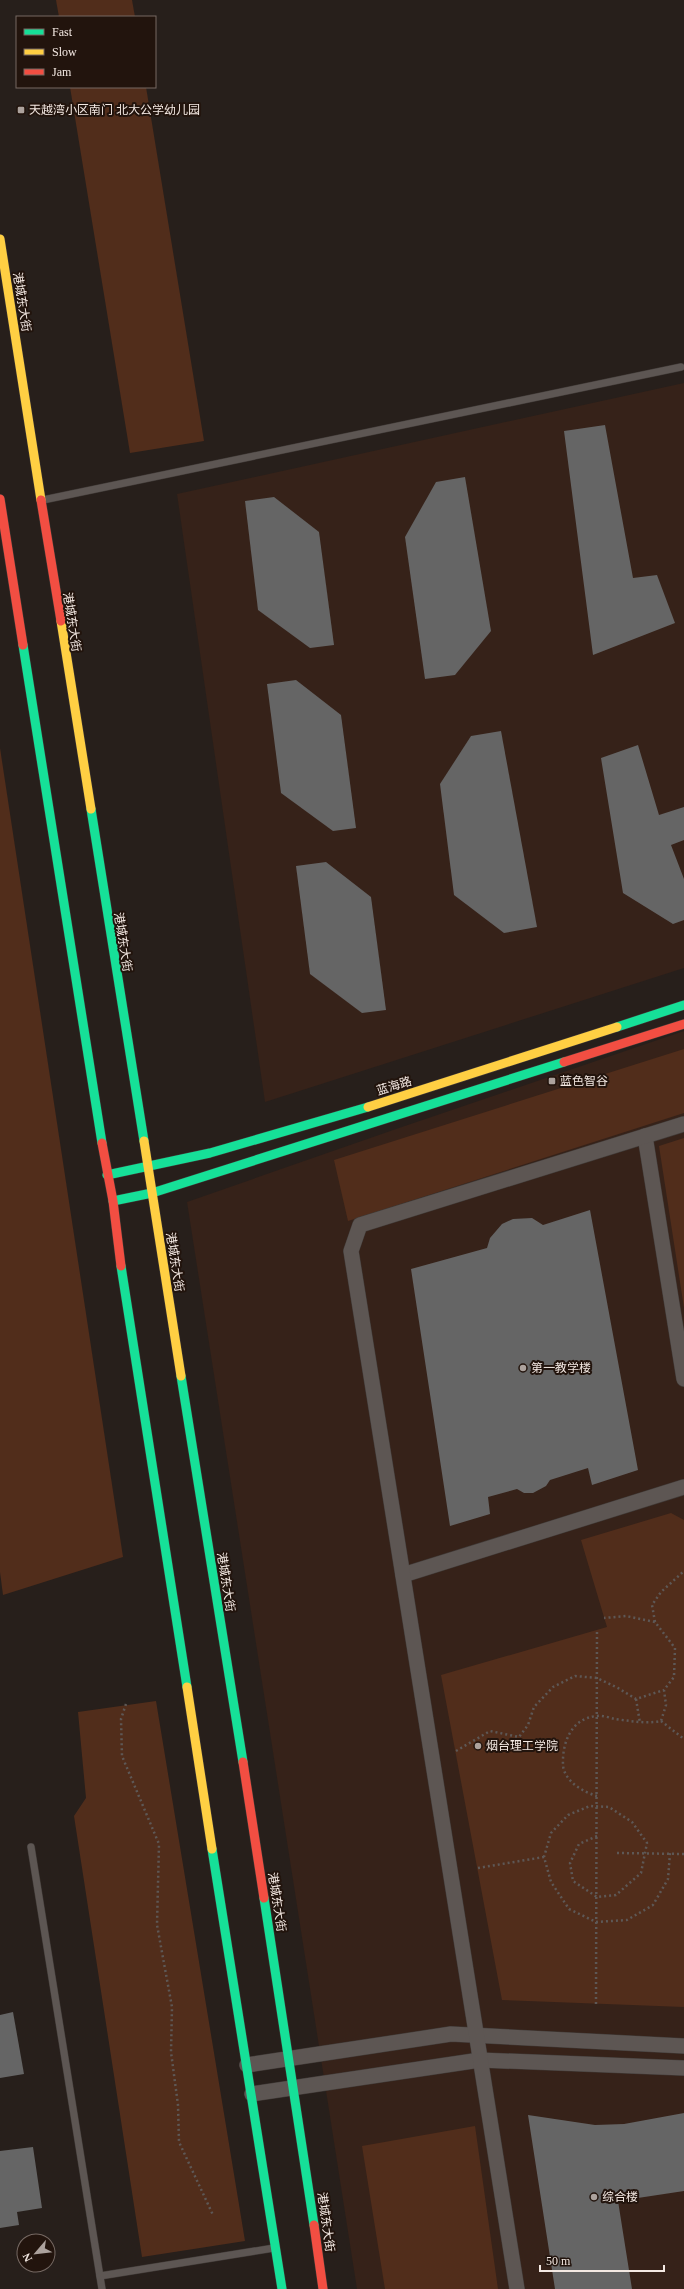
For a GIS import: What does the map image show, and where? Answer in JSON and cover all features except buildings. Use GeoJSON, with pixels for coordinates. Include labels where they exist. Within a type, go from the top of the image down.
{"type":"FeatureCollection","features":[{"type":"Feature","properties":{"kind":"main road","name":"港城东大街"},"geometry":{"type":"LineString","coordinates":[[0,239],[146,1166],[152,1193],[290,2060],[323,2289]]}},
{"type":"Feature","properties":{"kind":"main road"},"geometry":{"type":"LineString","coordinates":[[0,500],[107,1175],[113,1201],[127,1308],[282,2289]]}},
{"type":"Feature","properties":{"kind":"main road","name":"蓝海路"},"geometry":{"type":"LineString","coordinates":[[107,1175],[210,1153],[392,1100],[684,1005]]}},
{"type":"Feature","properties":{"kind":"main road"},"geometry":{"type":"LineString","coordinates":[[113,1201],[152,1193],[684,1024]]}},
{"type":"Feature","properties":{"kind":"street"},"geometry":{"type":"LineString","coordinates":[[517,2289],[351,1251],[360,1225],[684,1124]]}},
{"type":"Feature","properties":{"kind":"street"},"geometry":{"type":"LineString","coordinates":[[645,1136],[684,1379]]}},
{"type":"Feature","properties":{"kind":"street"},"geometry":{"type":"LineString","coordinates":[[403,1575],[684,1487]]}},
{"type":"Feature","properties":{"kind":"street"},"geometry":{"type":"LineString","coordinates":[[247,2066],[451,2034],[684,2046]]}},
{"type":"Feature","properties":{"kind":"street"},"geometry":{"type":"LineString","coordinates":[[252,2094],[480,2060],[684,2068]]}},
{"type":"Feature","properties":{"kind":"lane"},"geometry":{"type":"LineString","coordinates":[[41,500],[681,367]]}},
{"type":"Feature","properties":{"kind":"lane"},"geometry":{"type":"LineString","coordinates":[[31,1847],[102,2289]]}},
{"type":"Feature","properties":{"kind":"lane"},"geometry":{"type":"LineString","coordinates":[[100,2276],[276,2247]]}},
{"type":"Feature","properties":{"kind":"path"},"geometry":{"type":"LineString","coordinates":[[636,1700],[664,1690],[674,1677],[675,1648],[655,1622],[652,1605],[662,1592],[684,1571]]}},
{"type":"Feature","properties":{"kind":"path"},"geometry":{"type":"LineString","coordinates":[[604,1618],[626,1616],[655,1622]]}},
{"type":"Feature","properties":{"kind":"path"},"geometry":{"type":"LineString","coordinates":[[596,2004],[597,1630]]}},
{"type":"Feature","properties":{"kind":"path"},"geometry":{"type":"LineString","coordinates":[[456,1751],[490,1731],[519,1737],[528,1725],[534,1707],[553,1687],[575,1676],[597,1678],[618,1688],[636,1700],[640,1723]]}},
{"type":"Feature","properties":{"kind":"path"},"geometry":{"type":"LineString","coordinates":[[661,1721],[666,1705],[664,1690]]}},
{"type":"Feature","properties":{"kind":"path"},"geometry":{"type":"LineString","coordinates":[[126,1704],[120,1732],[122,1756],[159,1844],[157,1925],[172,2007],[171,2052],[178,2105],[179,2142],[214,2215]]}},
{"type":"Feature","properties":{"kind":"path"},"geometry":{"type":"LineString","coordinates":[[597,1796],[583,1792],[572,1782],[563,1769],[562,1754],[565,1740],[574,1726],[597,1716],[640,1723],[661,1721],[684,1739]]}},
{"type":"Feature","properties":{"kind":"path"},"geometry":{"type":"LineString","coordinates":[[597,1836],[579,1844],[570,1863],[573,1881],[597,1897],[616,1895],[641,1874],[647,1843],[632,1822],[609,1807],[590,1806],[568,1815],[551,1833],[544,1858],[551,1882],[569,1909],[596,1922],[627,1920],[653,1905],[668,1878],[670,1853]]}},
{"type":"Feature","properties":{"kind":"path"},"geometry":{"type":"LineString","coordinates":[[617,1853],[684,1854]]}},
{"type":"Feature","properties":{"kind":"path"},"geometry":{"type":"LineString","coordinates":[[478,1868],[544,1858]]}},
{"type":"Feature","properties":{"kind":"shaded area"},"geometry":{"type":"Polygon","coordinates":[[[56,0],[132,0],[135,16],[59,16],[56,0]]]}},
{"type":"Feature","properties":{"kind":"shaded area"},"geometry":{"type":"Polygon","coordinates":[[[70,88],[146,88],[204,441],[130,453],[70,88]]]}},
{"type":"Feature","properties":{"kind":"shaded area"},"geometry":{"type":"Polygon","coordinates":[[[684,383],[684,968],[265,1102],[177,494],[684,383]]]}},
{"type":"Feature","properties":{"kind":"shaded area"},"geometry":{"type":"Polygon","coordinates":[[[0,748],[123,1557],[3,1595],[0,1572],[0,748]]]}},
{"type":"Feature","properties":{"kind":"shaded area","name":"烟台理工学院"},"geometry":{"type":"Polygon","coordinates":[[[684,1031],[684,2289],[357,2289],[187,1202],[684,1031]]]}},
{"type":"Feature","properties":{"kind":"shaded area"},"geometry":{"type":"Polygon","coordinates":[[[684,1049],[684,1113],[348,1221],[334,1160],[684,1049]]]}},
{"type":"Feature","properties":{"kind":"shaded area"},"geometry":{"type":"Polygon","coordinates":[[[684,1138],[684,1308],[659,1146],[684,1138]]]}},
{"type":"Feature","properties":{"kind":"shaded area"},"geometry":{"type":"Polygon","coordinates":[[[671,1513],[684,1520],[684,2007],[502,2000],[441,1675],[607,1627],[581,1540],[671,1513]]]}},
{"type":"Feature","properties":{"kind":"shaded area"},"geometry":{"type":"Polygon","coordinates":[[[156,1701],[245,2241],[142,2257],[74,1816],[86,1798],[78,1712],[156,1701]]]}},
{"type":"Feature","properties":{"kind":"shaded area"},"geometry":{"type":"Polygon","coordinates":[[[475,2126],[498,2289],[385,2289],[362,2146],[475,2126]]]}},
{"type":"Feature","properties":{"kind":"traffic: fast"},"geometry":{"type":"LineString","coordinates":[[23,645],[102,1143]]}},
{"type":"Feature","properties":{"kind":"traffic: fast"},"geometry":{"type":"LineString","coordinates":[[91,809],[144,1141]]}},
{"type":"Feature","properties":{"kind":"traffic: fast"},"geometry":{"type":"LineString","coordinates":[[617,1027],[684,1005]]}},
{"type":"Feature","properties":{"kind":"traffic: fast"},"geometry":{"type":"LineString","coordinates":[[113,1201],[152,1193],[564,1062]]}},
{"type":"Feature","properties":{"kind":"traffic: fast"},"geometry":{"type":"LineString","coordinates":[[107,1175],[210,1153],[368,1107]]}},
{"type":"Feature","properties":{"kind":"traffic: fast"},"geometry":{"type":"LineString","coordinates":[[121,1266],[187,1687]]}},
{"type":"Feature","properties":{"kind":"traffic: fast"},"geometry":{"type":"LineString","coordinates":[[181,1376],[243,1762]]}},
{"type":"Feature","properties":{"kind":"traffic: fast"},"geometry":{"type":"LineString","coordinates":[[212,1849],[282,2289]]}},
{"type":"Feature","properties":{"kind":"traffic: fast"},"geometry":{"type":"LineString","coordinates":[[264,1898],[314,2225]]}},
{"type":"Feature","properties":{"kind":"traffic: slow"},"geometry":{"type":"LineString","coordinates":[[0,239],[41,500]]}},
{"type":"Feature","properties":{"kind":"traffic: slow"},"geometry":{"type":"LineString","coordinates":[[61,621],[91,809]]}},
{"type":"Feature","properties":{"kind":"traffic: slow"},"geometry":{"type":"LineString","coordinates":[[368,1107],[617,1027]]}},
{"type":"Feature","properties":{"kind":"traffic: slow"},"geometry":{"type":"LineString","coordinates":[[144,1141],[181,1376]]}},
{"type":"Feature","properties":{"kind":"traffic: slow"},"geometry":{"type":"LineString","coordinates":[[187,1687],[212,1849]]}},
{"type":"Feature","properties":{"kind":"traffic: jam"},"geometry":{"type":"LineString","coordinates":[[0,499],[23,645]]}},
{"type":"Feature","properties":{"kind":"traffic: jam"},"geometry":{"type":"LineString","coordinates":[[41,500],[61,621]]}},
{"type":"Feature","properties":{"kind":"traffic: jam"},"geometry":{"type":"LineString","coordinates":[[564,1062],[684,1024]]}},
{"type":"Feature","properties":{"kind":"traffic: jam"},"geometry":{"type":"LineString","coordinates":[[102,1143],[113,1201],[121,1266]]}},
{"type":"Feature","properties":{"kind":"traffic: jam"},"geometry":{"type":"LineString","coordinates":[[243,1762],[264,1898]]}},
{"type":"Feature","properties":{"kind":"traffic: jam"},"geometry":{"type":"LineString","coordinates":[[314,2225],[323,2289]]}},
{"type":"Feature","properties":{"kind":"place","name":"天越湾小区南门 北大公学幼儿园"},"geometry":{"type":"Point","coordinates":[21,110]}},
{"type":"Feature","properties":{"kind":"place","name":"蓝色智谷"},"geometry":{"type":"Point","coordinates":[552,1081]}},
{"type":"Feature","properties":{"kind":"place","name":"第一教学楼"},"geometry":{"type":"Point","coordinates":[523,1368]}},
{"type":"Feature","properties":{"kind":"place","name":"烟台理工学院"},"geometry":{"type":"Point","coordinates":[478,1746]}},
{"type":"Feature","properties":{"kind":"place","name":"综合楼"},"geometry":{"type":"Point","coordinates":[594,2197]}}]}
